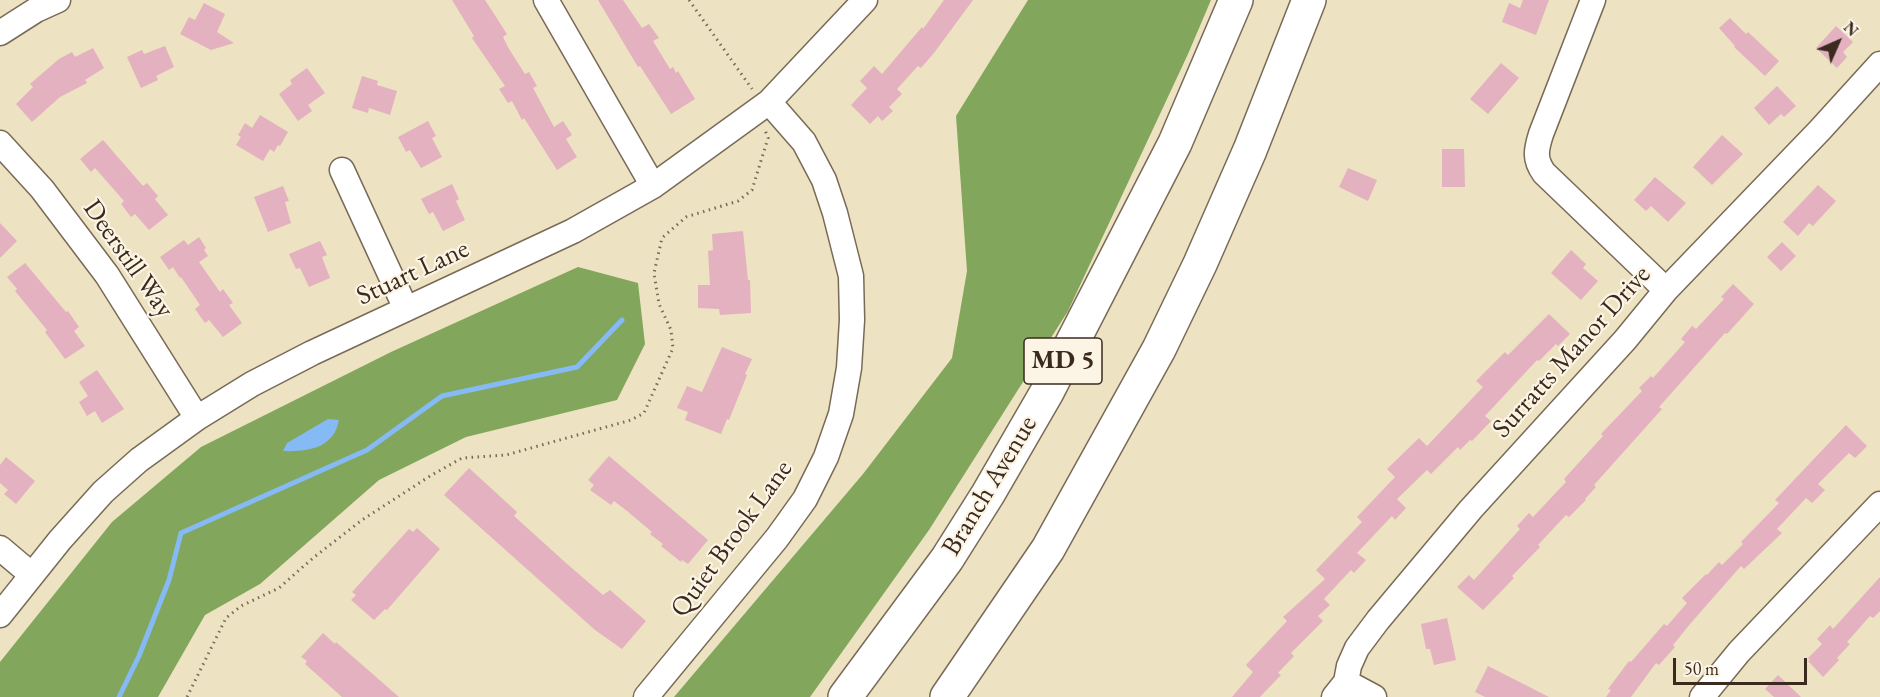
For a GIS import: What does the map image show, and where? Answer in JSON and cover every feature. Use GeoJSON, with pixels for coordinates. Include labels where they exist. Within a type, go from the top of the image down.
{"type":"FeatureCollection","features":[{"type":"Feature","properties":{"kind":"highway","name":"Branch Avenue"},"geometry":{"type":"LineString","coordinates":[[845,697],[946,559],[988,494],[1047,392],[1175,143],[1236,0]]}},
{"type":"Feature","properties":{"kind":"highway","name":"MD 5"},"geometry":{"type":"LineString","coordinates":[[947,697],[1048,549],[1159,349],[1200,264],[1250,150],[1309,0]]}},
{"type":"Feature","properties":{"kind":"street"},"geometry":{"type":"LineString","coordinates":[[0,33],[36,10],[58,0]]}},
{"type":"Feature","properties":{"kind":"street"},"geometry":{"type":"LineString","coordinates":[[546,0],[583,60],[653,186]]}},
{"type":"Feature","properties":{"kind":"street","name":"Stuart Lane"},"geometry":{"type":"LineString","coordinates":[[0,615],[103,492],[139,460],[197,418],[252,384],[573,231],[653,186],[764,105],[865,0]]}},
{"type":"Feature","properties":{"kind":"street"},"geometry":{"type":"LineString","coordinates":[[1593,0],[1541,134],[1535,153],[1537,163],[1544,173],[1666,290]]}},
{"type":"Feature","properties":{"kind":"street","name":"Surratts Manor Drive"},"geometry":{"type":"LineString","coordinates":[[1340,689],[1357,648],[1471,509],[1625,340],[1666,290],[1820,130],[1880,64]]}},
{"type":"Feature","properties":{"kind":"street","name":"Quiet Brook Lane"},"geometry":{"type":"LineString","coordinates":[[646,697],[777,538],[804,499],[826,457],[841,414],[849,368],[852,320],[851,276],[836,213],[824,180],[804,142],[764,105]]}},
{"type":"Feature","properties":{"kind":"street","name":"Deerstill Way"},"geometry":{"type":"LineString","coordinates":[[0,143],[42,189],[107,275],[197,418]]}},
{"type":"Feature","properties":{"kind":"street"},"geometry":{"type":"LineString","coordinates":[[342,170],[406,309]]}},
{"type":"Feature","properties":{"kind":"street"},"geometry":{"type":"LineString","coordinates":[[1702,697],[1739,652],[1880,504]]}},
{"type":"Feature","properties":{"kind":"street"},"geometry":{"type":"LineString","coordinates":[[0,548],[32,575]]}},
{"type":"Feature","properties":{"kind":"street"},"geometry":{"type":"LineString","coordinates":[[1340,689],[1374,697]]}},
{"type":"Feature","properties":{"kind":"path"},"geometry":{"type":"LineString","coordinates":[[187,697],[226,618],[240,606],[279,588],[362,520],[421,482],[462,458],[506,455],[631,420],[644,413],[673,348],[671,330],[659,304],[654,273],[663,238],[686,217],[738,201],[752,190],[768,138],[764,105],[689,0]]}},
{"type":"Feature","properties":{"kind":"green space"},"geometry":{"type":"Polygon","coordinates":[[[1028,0],[1211,0],[1068,311],[929,530],[810,697],[674,697],[863,474],[952,358],[967,271],[956,116],[1028,0]]]}},
{"type":"Feature","properties":{"kind":"green space"},"geometry":{"type":"Polygon","coordinates":[[[578,267],[638,283],[645,344],[617,400],[466,437],[379,480],[260,584],[205,615],[158,697],[0,697],[0,662],[112,522],[201,447],[391,352],[578,267]]]}},
{"type":"Feature","properties":{"kind":"water"},"geometry":{"type":"Polygon","coordinates":[[[328,419],[339,420],[332,437],[326,442],[302,451],[283,451],[287,443],[328,419]]]}},
{"type":"Feature","properties":{"kind":"building"},"geometry":{"type":"Polygon","coordinates":[[[452,0],[485,0],[507,34],[503,37],[509,49],[525,74],[529,72],[537,86],[533,88],[554,127],[563,121],[572,135],[566,139],[577,157],[557,170],[524,118],[522,120],[512,101],[508,103],[499,89],[505,86],[472,38],[474,36],[452,0]]]}},
{"type":"Feature","properties":{"kind":"building"},"geometry":{"type":"Polygon","coordinates":[[[598,0],[623,0],[642,28],[649,24],[659,38],[653,41],[670,69],[673,67],[676,73],[678,71],[695,99],[671,114],[640,66],[638,67],[598,0]]]}},
{"type":"Feature","properties":{"kind":"building"},"geometry":{"type":"Polygon","coordinates":[[[944,0],[973,0],[934,53],[921,68],[918,66],[897,89],[902,94],[889,107],[893,111],[882,121],[878,116],[870,124],[851,105],[867,88],[860,81],[874,66],[882,74],[922,27],[923,29],[944,0]]]}},
{"type":"Feature","properties":{"kind":"building"},"geometry":{"type":"Polygon","coordinates":[[[1523,0],[1549,0],[1536,35],[1502,22],[1509,3],[1520,8],[1523,0]]]}},
{"type":"Feature","properties":{"kind":"building"},"geometry":{"type":"Polygon","coordinates":[[[204,3],[225,14],[217,32],[234,43],[211,50],[180,34],[189,17],[195,20],[204,3]]]}},
{"type":"Feature","properties":{"kind":"building"},"geometry":{"type":"Polygon","coordinates":[[[1730,18],[1779,61],[1765,76],[1734,47],[1719,28],[1730,18]]]}},
{"type":"Feature","properties":{"kind":"building"},"geometry":{"type":"Polygon","coordinates":[[[1836,26],[1853,42],[1843,52],[1847,57],[1837,68],[1816,48],[1836,26]]]}},
{"type":"Feature","properties":{"kind":"building"},"geometry":{"type":"Polygon","coordinates":[[[165,46],[174,67],[156,76],[158,80],[141,88],[127,57],[142,50],[144,54],[165,46]]]}},
{"type":"Feature","properties":{"kind":"building"},"geometry":{"type":"Polygon","coordinates":[[[93,48],[104,68],[85,80],[87,83],[60,97],[32,122],[16,104],[33,87],[30,84],[59,59],[72,52],[75,57],[93,48]]]}},
{"type":"Feature","properties":{"kind":"building"},"geometry":{"type":"Polygon","coordinates":[[[1501,63],[1519,78],[1488,114],[1470,99],[1501,63]]]}},
{"type":"Feature","properties":{"kind":"building"},"geometry":{"type":"Polygon","coordinates":[[[307,68],[325,93],[308,105],[312,111],[298,121],[279,94],[292,84],[290,80],[307,68]]]}},
{"type":"Feature","properties":{"kind":"building"},"geometry":{"type":"Polygon","coordinates":[[[362,76],[378,81],[377,85],[397,91],[390,115],[369,108],[368,113],[352,108],[362,76]]]}},
{"type":"Feature","properties":{"kind":"building"},"geometry":{"type":"Polygon","coordinates":[[[1777,86],[1796,106],[1784,117],[1781,114],[1769,125],[1754,108],[1777,86]]]}},
{"type":"Feature","properties":{"kind":"building"},"geometry":{"type":"Polygon","coordinates":[[[260,115],[288,132],[280,146],[278,145],[274,152],[270,149],[263,161],[236,145],[241,137],[238,135],[245,123],[252,128],[260,115]]]}},
{"type":"Feature","properties":{"kind":"building"},"geometry":{"type":"Polygon","coordinates":[[[428,121],[436,136],[432,138],[442,157],[421,168],[410,150],[406,152],[398,137],[428,121]]]}},
{"type":"Feature","properties":{"kind":"building"},"geometry":{"type":"Polygon","coordinates":[[[1722,135],[1743,154],[1712,185],[1693,167],[1722,135]]]}},
{"type":"Feature","properties":{"kind":"building"},"geometry":{"type":"Polygon","coordinates":[[[103,140],[143,186],[147,183],[158,196],[155,199],[168,215],[149,230],[135,214],[131,217],[121,204],[124,201],[95,168],[91,172],[80,159],[103,140]]]}},
{"type":"Feature","properties":{"kind":"building"},"geometry":{"type":"Polygon","coordinates":[[[1442,149],[1464,149],[1465,187],[1442,187],[1442,149]]]}},
{"type":"Feature","properties":{"kind":"building"},"geometry":{"type":"Polygon","coordinates":[[[1348,168],[1377,180],[1368,201],[1339,187],[1348,168]]]}},
{"type":"Feature","properties":{"kind":"building"},"geometry":{"type":"Polygon","coordinates":[[[1655,177],[1686,203],[1668,222],[1651,206],[1646,211],[1634,200],[1655,177]]]}},
{"type":"Feature","properties":{"kind":"building"},"geometry":{"type":"Polygon","coordinates":[[[452,184],[459,199],[456,201],[465,220],[443,231],[433,212],[429,214],[421,199],[452,184]]]}},
{"type":"Feature","properties":{"kind":"building"},"geometry":{"type":"Polygon","coordinates":[[[1818,185],[1836,201],[1813,226],[1809,223],[1798,236],[1783,222],[1818,185]]]}},
{"type":"Feature","properties":{"kind":"building"},"geometry":{"type":"Polygon","coordinates":[[[283,186],[289,201],[285,202],[291,223],[268,232],[254,197],[283,186]]]}},
{"type":"Feature","properties":{"kind":"building"},"geometry":{"type":"Polygon","coordinates":[[[0,223],[17,241],[0,258],[0,223]]]}},
{"type":"Feature","properties":{"kind":"building"},"geometry":{"type":"Polygon","coordinates":[[[743,231],[748,280],[750,280],[751,313],[720,315],[719,309],[698,308],[698,285],[710,285],[708,251],[713,250],[712,234],[743,231]]]}},
{"type":"Feature","properties":{"kind":"building"},"geometry":{"type":"Polygon","coordinates":[[[199,237],[208,256],[199,262],[220,292],[223,289],[233,303],[229,305],[242,323],[223,337],[209,320],[205,323],[195,309],[200,305],[181,277],[173,267],[169,270],[160,257],[184,240],[188,245],[199,237]]]}},
{"type":"Feature","properties":{"kind":"building"},"geometry":{"type":"Polygon","coordinates":[[[320,241],[327,255],[322,257],[330,278],[309,287],[300,268],[296,269],[289,254],[320,241]]]}},
{"type":"Feature","properties":{"kind":"building"},"geometry":{"type":"Polygon","coordinates":[[[1782,242],[1796,256],[1781,271],[1767,257],[1782,242]]]}},
{"type":"Feature","properties":{"kind":"building"},"geometry":{"type":"Polygon","coordinates":[[[1571,250],[1586,264],[1583,268],[1598,281],[1581,300],[1551,273],[1571,250]]]}},
{"type":"Feature","properties":{"kind":"building"},"geometry":{"type":"Polygon","coordinates":[[[25,263],[66,312],[68,311],[79,327],[74,331],[85,346],[65,359],[45,332],[47,330],[15,291],[17,289],[7,277],[25,263]]]}},
{"type":"Feature","properties":{"kind":"building"},"geometry":{"type":"Polygon","coordinates":[[[1733,284],[1754,304],[1659,407],[1662,409],[1594,485],[1596,487],[1586,500],[1569,517],[1566,515],[1512,576],[1514,578],[1483,610],[1457,587],[1469,575],[1474,580],[1520,529],[1517,526],[1529,513],[1533,517],[1566,482],[1564,479],[1603,436],[1601,434],[1642,391],[1639,388],[1651,376],[1653,378],[1685,342],[1681,339],[1692,326],[1696,329],[1724,299],[1721,297],[1733,284]]]}},
{"type":"Feature","properties":{"kind":"building"},"geometry":{"type":"Polygon","coordinates":[[[1549,314],[1570,334],[1539,361],[1537,360],[1485,416],[1491,421],[1472,441],[1470,440],[1460,450],[1458,447],[1431,474],[1427,470],[1397,499],[1406,508],[1395,520],[1392,516],[1357,553],[1366,560],[1354,573],[1351,570],[1324,599],[1330,605],[1318,616],[1323,621],[1291,653],[1294,656],[1278,673],[1281,675],[1260,697],[1232,697],[1253,672],[1246,665],[1287,621],[1283,617],[1325,579],[1316,570],[1362,522],[1357,517],[1395,477],[1387,469],[1419,438],[1427,446],[1483,387],[1476,381],[1505,352],[1508,355],[1549,314]]]}},
{"type":"Feature","properties":{"kind":"building"},"geometry":{"type":"Polygon","coordinates":[[[722,347],[752,359],[729,420],[727,419],[721,434],[685,420],[688,412],[677,408],[687,386],[702,392],[722,347]]]}},
{"type":"Feature","properties":{"kind":"building"},"geometry":{"type":"Polygon","coordinates":[[[97,370],[124,409],[102,423],[95,411],[87,416],[79,402],[88,396],[79,382],[97,370]]]}},
{"type":"Feature","properties":{"kind":"building"},"geometry":{"type":"Polygon","coordinates":[[[1846,425],[1867,446],[1855,458],[1849,453],[1818,484],[1825,490],[1812,503],[1806,498],[1777,529],[1782,533],[1744,569],[1741,566],[1690,624],[1673,645],[1675,647],[1659,665],[1656,663],[1631,697],[1606,697],[1611,690],[1608,689],[1629,661],[1631,662],[1664,624],[1667,626],[1687,603],[1682,598],[1719,562],[1722,565],[1743,544],[1741,542],[1779,503],[1775,500],[1846,425]]]}},
{"type":"Feature","properties":{"kind":"building"},"geometry":{"type":"Polygon","coordinates":[[[609,456],[708,540],[688,564],[682,560],[681,562],[661,546],[663,544],[650,534],[652,532],[614,501],[611,505],[590,490],[594,485],[588,480],[609,456]]]}},
{"type":"Feature","properties":{"kind":"building"},"geometry":{"type":"Polygon","coordinates":[[[6,457],[35,481],[16,504],[4,494],[8,490],[0,483],[0,465],[6,457]]]}},
{"type":"Feature","properties":{"kind":"building"},"geometry":{"type":"Polygon","coordinates":[[[469,468],[517,512],[514,516],[603,595],[610,590],[646,621],[622,649],[595,630],[444,495],[469,468]]]}},
{"type":"Feature","properties":{"kind":"building"},"geometry":{"type":"Polygon","coordinates":[[[417,528],[440,549],[387,610],[385,609],[374,620],[351,600],[356,595],[352,592],[409,529],[413,532],[417,528]]]}},
{"type":"Feature","properties":{"kind":"building"},"geometry":{"type":"Polygon","coordinates":[[[1880,577],[1880,611],[1873,618],[1870,616],[1847,642],[1850,644],[1823,677],[1808,661],[1810,660],[1808,658],[1822,644],[1817,639],[1830,625],[1833,629],[1880,577]]]}},
{"type":"Feature","properties":{"kind":"building"},"geometry":{"type":"Polygon","coordinates":[[[1447,618],[1456,660],[1434,665],[1430,649],[1426,649],[1421,624],[1447,618]]]}},
{"type":"Feature","properties":{"kind":"building"},"geometry":{"type":"Polygon","coordinates":[[[323,633],[399,697],[342,697],[305,664],[307,661],[301,657],[323,633]]]}},
{"type":"Feature","properties":{"kind":"building"},"geometry":{"type":"Polygon","coordinates":[[[1488,666],[1549,697],[1485,697],[1475,692],[1488,666]]]}},
{"type":"Feature","properties":{"kind":"building"},"geometry":{"type":"Polygon","coordinates":[[[1778,675],[1801,697],[1774,697],[1765,689],[1778,675]]]}},
{"type":"Feature","properties":{"kind":"waterway"},"geometry":{"type":"LineString","coordinates":[[119,697],[139,656],[169,580],[181,533],[367,450],[442,396],[577,367],[622,320]]}}]}
